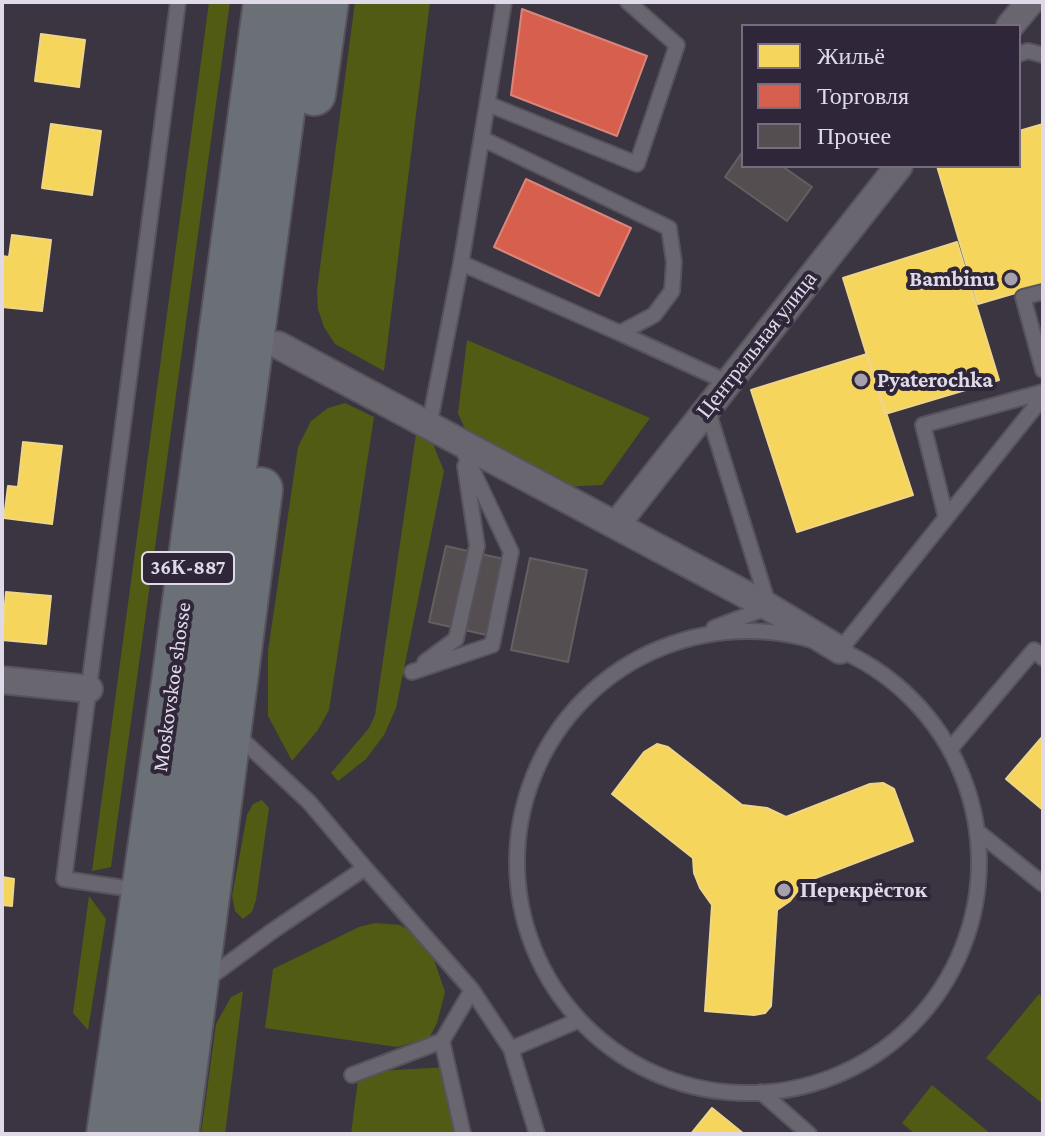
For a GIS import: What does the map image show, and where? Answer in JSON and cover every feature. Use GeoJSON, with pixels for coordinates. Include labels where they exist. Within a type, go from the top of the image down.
{"type":"FeatureCollection","features":[{"type":"Feature","properties":{"kind":"main road","name":"Moskovskoe shosse"},"geometry":{"type":"LineString","coordinates":[[108,1134],[265,2]]}},
{"type":"Feature","properties":{"kind":"main road","name":"Moskovskoe shosse"},"geometry":{"type":"LineString","coordinates":[[145,1134],[298,2]]}},
{"type":"Feature","properties":{"kind":"main road","name":"36К-887"},"geometry":{"type":"LineString","coordinates":[[177,1134],[278,345],[327,2]]}},
{"type":"Feature","properties":{"kind":"street"},"geometry":{"type":"LineString","coordinates":[[1012,24],[1030,2]]}},
{"type":"Feature","properties":{"kind":"street","name":"Центральная улица"},"geometry":{"type":"LineString","coordinates":[[616,525],[897,168]]}},
{"type":"Feature","properties":{"kind":"street"},"geometry":{"type":"LineString","coordinates":[[278,345],[769,607],[840,650]]}},
{"type":"Feature","properties":{"kind":"street"},"geometry":{"type":"LineString","coordinates":[[2,680],[89,689]]}},
{"type":"Feature","properties":{"kind":"lane"},"geometry":{"type":"LineString","coordinates":[[143,890],[64,879],[178,2]]}},
{"type":"Feature","properties":{"kind":"lane"},"geometry":{"type":"LineString","coordinates":[[429,426],[483,139],[504,2]]}},
{"type":"Feature","properties":{"kind":"lane"},"geometry":{"type":"LineString","coordinates":[[488,104],[637,164],[677,45],[628,2]]}},
{"type":"Feature","properties":{"kind":"lane"},"geometry":{"type":"LineString","coordinates":[[1021,53],[1028,51],[1043,55]]}},
{"type":"Feature","properties":{"kind":"lane"},"geometry":{"type":"LineString","coordinates":[[483,139],[669,228],[674,262],[672,291],[654,315],[620,333]]}},
{"type":"Feature","properties":{"kind":"lane"},"geometry":{"type":"LineString","coordinates":[[461,263],[727,382]]}},
{"type":"Feature","properties":{"kind":"lane"},"geometry":{"type":"LineString","coordinates":[[1043,292],[1023,297],[1043,370]]}},
{"type":"Feature","properties":{"kind":"lane"},"geometry":{"type":"LineString","coordinates":[[840,650],[1043,394]]}},
{"type":"Feature","properties":{"kind":"lane"},"geometry":{"type":"LineString","coordinates":[[946,517],[923,425],[1043,394]]}},
{"type":"Feature","properties":{"kind":"lane"},"geometry":{"type":"LineString","coordinates":[[692,637],[747,630],[808,637],[840,650],[904,692],[951,748],[978,832],[980,880],[970,933],[933,1003],[887,1049],[844,1072],[806,1087],[724,1092],[687,1083],[642,1066],[595,1040],[564,1007],[539,961],[515,872],[517,831],[532,783],[553,739],[579,704],[616,672],[646,654],[769,607],[707,407]]}},
{"type":"Feature","properties":{"kind":"lane"},"geometry":{"type":"LineString","coordinates":[[463,450],[511,552],[492,645],[412,672],[456,639],[477,546],[463,450]]}},
{"type":"Feature","properties":{"kind":"lane"},"geometry":{"type":"LineString","coordinates":[[951,748],[1034,650],[1043,658]]}},
{"type":"Feature","properties":{"kind":"lane"},"geometry":{"type":"LineString","coordinates":[[231,729],[309,802],[472,990],[511,1049],[537,1134]]}},
{"type":"Feature","properties":{"kind":"lane"},"geometry":{"type":"LineString","coordinates":[[978,832],[1043,884]]}},
{"type":"Feature","properties":{"kind":"lane"},"geometry":{"type":"LineString","coordinates":[[196,988],[365,868]]}},
{"type":"Feature","properties":{"kind":"lane"},"geometry":{"type":"LineString","coordinates":[[352,1075],[442,1041],[472,990]]}},
{"type":"Feature","properties":{"kind":"lane"},"geometry":{"type":"LineString","coordinates":[[511,1049],[577,1021]]}},
{"type":"Feature","properties":{"kind":"lane"},"geometry":{"type":"LineString","coordinates":[[442,1041],[463,1134]]}},
{"type":"Feature","properties":{"kind":"lane"},"geometry":{"type":"LineString","coordinates":[[761,1092],[809,1134]]}},
{"type":"Feature","properties":{"kind":"green space"},"geometry":{"type":"Polygon","coordinates":[[[209,2],[230,2],[111,867],[92,871],[209,2]]]}},
{"type":"Feature","properties":{"kind":"green space"},"geometry":{"type":"Polygon","coordinates":[[[355,2],[430,2],[384,371],[335,344],[324,327],[318,309],[317,290],[355,2]]]}},
{"type":"Feature","properties":{"kind":"green space"},"geometry":{"type":"Polygon","coordinates":[[[467,340],[650,418],[602,485],[563,487],[468,436],[458,413],[467,340]]]}},
{"type":"Feature","properties":{"kind":"green space"},"geometry":{"type":"Polygon","coordinates":[[[345,403],[374,417],[329,710],[318,730],[292,761],[268,716],[268,651],[298,447],[311,421],[328,408],[345,403]]]}},
{"type":"Feature","properties":{"kind":"green space"},"geometry":{"type":"Polygon","coordinates":[[[417,427],[429,434],[444,471],[396,708],[384,735],[366,759],[338,781],[331,773],[369,728],[375,715],[417,427]]]}},
{"type":"Feature","properties":{"kind":"green space"},"geometry":{"type":"Polygon","coordinates":[[[262,800],[269,808],[256,900],[252,912],[243,919],[235,911],[232,896],[247,815],[253,804],[262,800]]]}},
{"type":"Feature","properties":{"kind":"green space"},"geometry":{"type":"Polygon","coordinates":[[[89,896],[106,919],[88,1030],[73,1013],[89,896]]]}},
{"type":"Feature","properties":{"kind":"green space"},"geometry":{"type":"Polygon","coordinates":[[[375,923],[400,925],[418,936],[431,951],[445,992],[437,1023],[429,1038],[397,1047],[265,1028],[273,969],[359,927],[375,923]]]}},
{"type":"Feature","properties":{"kind":"green space"},"geometry":{"type":"Polygon","coordinates":[[[243,991],[225,1134],[201,1134],[216,1024],[231,997],[243,991]]]}},
{"type":"Feature","properties":{"kind":"green space"},"geometry":{"type":"Polygon","coordinates":[[[1039,994],[1043,998],[1043,1104],[986,1058],[1039,994]]]}},
{"type":"Feature","properties":{"kind":"green space"},"geometry":{"type":"Polygon","coordinates":[[[448,1067],[457,1134],[351,1134],[359,1072],[448,1067]]]}},
{"type":"Feature","properties":{"kind":"green space"},"geometry":{"type":"Polygon","coordinates":[[[932,1085],[991,1134],[915,1134],[902,1123],[932,1085]]]}},
{"type":"Feature","properties":{"kind":"building: Жильё"},"geometry":{"type":"Polygon","coordinates":[[[41,34],[85,40],[79,87],[35,81],[41,34]]]}},
{"type":"Feature","properties":{"kind":"building: Жильё"},"geometry":{"type":"Polygon","coordinates":[[[51,124],[101,131],[92,195],[42,188],[51,124]]]}},
{"type":"Feature","properties":{"kind":"building: Жильё"},"geometry":{"type":"Polygon","coordinates":[[[1043,124],[1043,285],[978,304],[938,168],[1021,168],[1021,130],[1043,124]]]}},
{"type":"Feature","properties":{"kind":"building: Жильё"},"geometry":{"type":"Polygon","coordinates":[[[12,235],[51,240],[42,311],[2,307],[2,256],[9,257],[12,235]]]}},
{"type":"Feature","properties":{"kind":"building: Жильё"},"geometry":{"type":"Polygon","coordinates":[[[957,242],[999,380],[885,414],[843,278],[957,242]]]}},
{"type":"Feature","properties":{"kind":"building: Жильё"},"geometry":{"type":"Polygon","coordinates":[[[867,354],[913,495],[797,532],[751,390],[867,354]]]}},
{"type":"Feature","properties":{"kind":"building: Жильё"},"geometry":{"type":"Polygon","coordinates":[[[23,442],[62,446],[52,524],[4,518],[8,486],[18,487],[23,442]]]}},
{"type":"Feature","properties":{"kind":"building: Жильё"},"geometry":{"type":"Polygon","coordinates":[[[6,592],[51,596],[46,644],[2,640],[6,592]]]}},
{"type":"Feature","properties":{"kind":"building: Жильё"},"geometry":{"type":"Polygon","coordinates":[[[1043,736],[1043,810],[1006,779],[1043,736]]]}},
{"type":"Feature","properties":{"kind":"building: Жильё"},"geometry":{"type":"Polygon","coordinates":[[[657,744],[668,747],[742,805],[767,808],[786,817],[870,784],[883,783],[894,789],[913,841],[805,882],[790,901],[777,910],[771,1006],[765,1013],[705,1011],[712,905],[700,888],[694,873],[693,858],[612,794],[644,752],[657,744]]]}},
{"type":"Feature","properties":{"kind":"building: Жильё"},"geometry":{"type":"Polygon","coordinates":[[[2,877],[14,879],[12,906],[2,905],[2,877]]]}},
{"type":"Feature","properties":{"kind":"building: Жильё"},"geometry":{"type":"Polygon","coordinates":[[[712,1108],[744,1134],[691,1134],[712,1108]]]}},
{"type":"Feature","properties":{"kind":"building: Торговля"},"geometry":{"type":"Polygon","coordinates":[[[522,9],[647,56],[617,136],[511,95],[522,9]]]}},
{"type":"Feature","properties":{"kind":"building: Торговля"},"geometry":{"type":"Polygon","coordinates":[[[526,179],[631,228],[599,296],[494,247],[526,179]]]}},
{"type":"Feature","properties":{"kind":"building: Прочее"},"geometry":{"type":"Polygon","coordinates":[[[741,154],[741,168],[785,168],[812,187],[787,221],[725,177],[741,154]]]}},
{"type":"Feature","properties":{"kind":"building: Прочее"},"geometry":{"type":"Polygon","coordinates":[[[446,546],[508,560],[491,636],[429,622],[446,546]]]}},
{"type":"Feature","properties":{"kind":"building: Прочее"},"geometry":{"type":"Polygon","coordinates":[[[530,558],[587,570],[568,662],[511,650],[530,558]]]}},
{"type":"Feature","properties":{"kind":"place","name":"Bambinu"},"geometry":{"type":"Point","coordinates":[1011,279]}},
{"type":"Feature","properties":{"kind":"place","name":"Pyaterochka"},"geometry":{"type":"Point","coordinates":[861,380]}},
{"type":"Feature","properties":{"kind":"place","name":"Перекрёсток"},"geometry":{"type":"Point","coordinates":[784,890]}}]}
